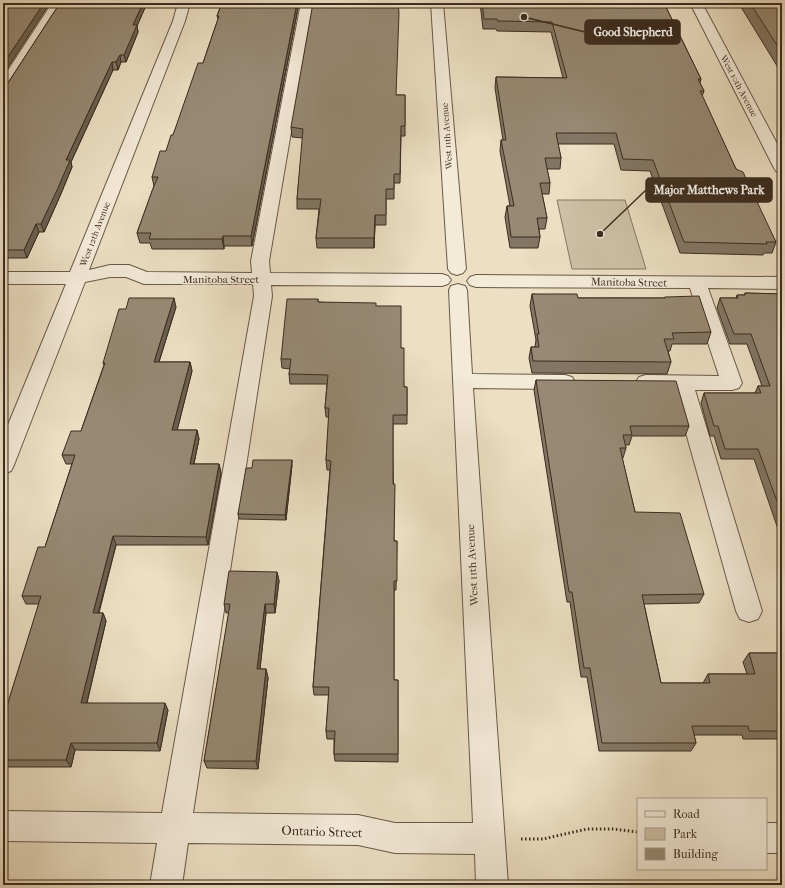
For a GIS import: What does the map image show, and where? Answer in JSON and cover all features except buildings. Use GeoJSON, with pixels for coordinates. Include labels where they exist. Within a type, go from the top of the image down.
{"type":"FeatureCollection","features":[{"type":"Feature","properties":{"kind":"street"},"geometry":{"type":"LineString","coordinates":[[3,89],[58,3]]}},
{"type":"Feature","properties":{"kind":"street","name":"West 12th Avenue"},"geometry":{"type":"LineString","coordinates":[[3,465],[179,21],[184,3]]}},
{"type":"Feature","properties":{"kind":"street"},"geometry":{"type":"LineString","coordinates":[[166,885],[263,296],[260,261],[307,3]]}},
{"type":"Feature","properties":{"kind":"street","name":"West 11th Avenue"},"geometry":{"type":"LineString","coordinates":[[437,3],[458,280],[462,381],[488,839],[492,885]]}},
{"type":"Feature","properties":{"kind":"street","name":"West 10th Avenue"},"geometry":{"type":"LineString","coordinates":[[696,3],[782,168]]}},
{"type":"Feature","properties":{"kind":"street","name":"Manitoba Street"},"geometry":{"type":"LineString","coordinates":[[3,278],[78,278],[110,271],[129,272],[144,278],[782,283]]}},
{"type":"Feature","properties":{"kind":"street"},"geometry":{"type":"LineString","coordinates":[[628,382],[732,383],[697,282]]}},
{"type":"Feature","properties":{"kind":"street"},"geometry":{"type":"LineString","coordinates":[[462,381],[581,382]]}},
{"type":"Feature","properties":{"kind":"street"},"geometry":{"type":"LineString","coordinates":[[682,382],[749,611]]}},
{"type":"Feature","properties":{"kind":"street","name":"Ontario Street"},"geometry":{"type":"LineString","coordinates":[[3,826],[358,830],[395,838],[488,839]]}},
{"type":"Feature","properties":{"kind":"street"},"geometry":{"type":"LineString","coordinates":[[767,838],[782,838]]}},
{"type":"Feature","properties":{"kind":"path"},"geometry":{"type":"LineString","coordinates":[[488,839],[543,839],[587,829],[613,829],[637,832]]}},
{"type":"Feature","properties":{"kind":"green space"},"geometry":{"type":"Polygon","coordinates":[[[557,200],[625,200],[646,269],[572,269],[557,200]]]}},
{"type":"Feature","properties":{"kind":"place","name":"Good Shepherd"},"geometry":{"type":"Point","coordinates":[524,17]}},
{"type":"Feature","properties":{"kind":"place","name":"Major Matthews Park"},"geometry":{"type":"Point","coordinates":[600,234]}}]}
